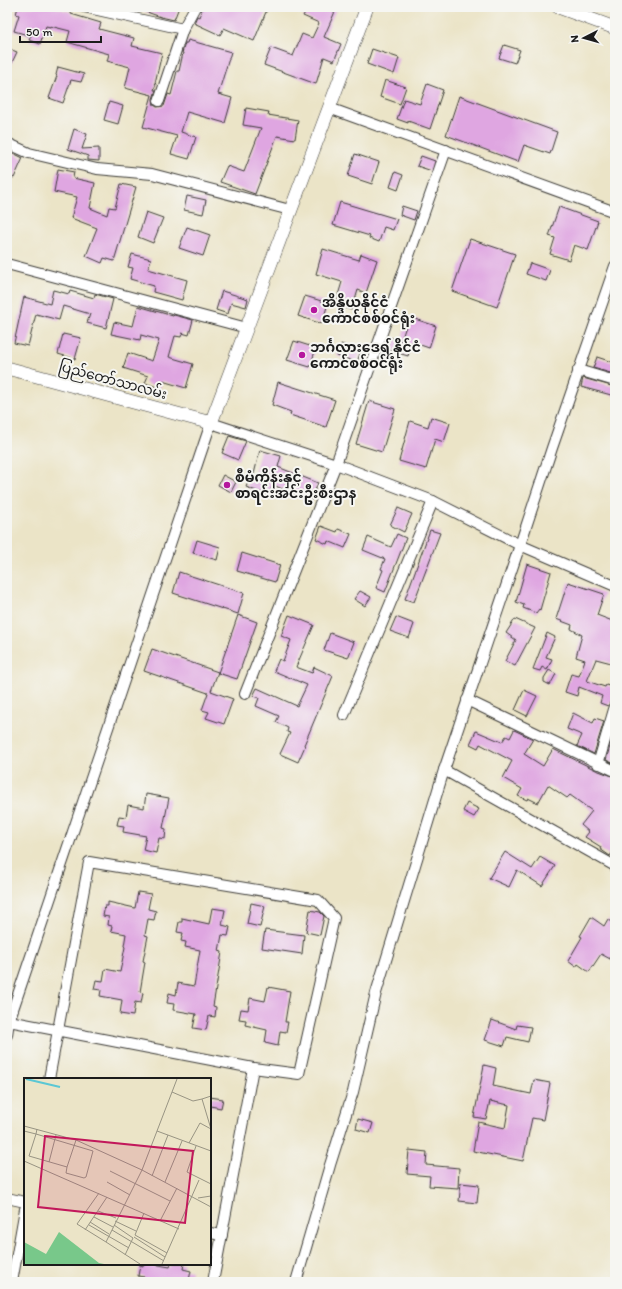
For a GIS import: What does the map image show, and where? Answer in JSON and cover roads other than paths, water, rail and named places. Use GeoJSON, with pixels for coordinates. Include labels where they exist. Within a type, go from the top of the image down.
{"type":"FeatureCollection","features":[{"type":"Feature","properties":{"kind":"street"},"geometry":{"type":"LineString","coordinates":[[84,7],[183,29]]}},
{"type":"Feature","properties":{"kind":"street"},"geometry":{"type":"LineString","coordinates":[[159,101],[183,29],[195,7]]}},
{"type":"Feature","properties":{"kind":"street"},"geometry":{"type":"LineString","coordinates":[[7,1035],[9,1021],[211,423],[367,7]]}},
{"type":"Feature","properties":{"kind":"street"},"geometry":{"type":"LineString","coordinates":[[558,7],[615,28]]}},
{"type":"Feature","properties":{"kind":"street"},"geometry":{"type":"LineString","coordinates":[[329,108],[615,212]]}},
{"type":"Feature","properties":{"kind":"street"},"geometry":{"type":"LineString","coordinates":[[7,143],[30,153],[90,167],[152,174],[290,210]]}},
{"type":"Feature","properties":{"kind":"street"},"geometry":{"type":"LineString","coordinates":[[245,694],[336,464],[446,150]]}},
{"type":"Feature","properties":{"kind":"street"},"geometry":{"type":"LineString","coordinates":[[7,264],[247,328]]}},
{"type":"Feature","properties":{"kind":"street"},"geometry":{"type":"LineString","coordinates":[[296,1282],[353,1092],[376,993],[444,770],[578,370],[615,266]]}},
{"type":"Feature","properties":{"kind":"street","name":"ပြည်တော်သာလမ်း"},"geometry":{"type":"LineString","coordinates":[[7,368],[211,423]]}},
{"type":"Feature","properties":{"kind":"street"},"geometry":{"type":"LineString","coordinates":[[578,370],[615,381]]}},
{"type":"Feature","properties":{"kind":"street"},"geometry":{"type":"LineString","coordinates":[[211,423],[336,464],[433,501],[520,545],[615,586]]}},
{"type":"Feature","properties":{"kind":"street"},"geometry":{"type":"LineString","coordinates":[[344,715],[433,501]]}},
{"type":"Feature","properties":{"kind":"street"},"geometry":{"type":"LineString","coordinates":[[467,700],[615,771]]}},
{"type":"Feature","properties":{"kind":"street"},"geometry":{"type":"LineString","coordinates":[[598,764],[615,706]]}},
{"type":"Feature","properties":{"kind":"street"},"geometry":{"type":"LineString","coordinates":[[444,770],[615,866]]}},
{"type":"Feature","properties":{"kind":"street"},"geometry":{"type":"LineString","coordinates":[[9,1021],[58,1031],[253,1068],[299,1074],[334,918],[318,900],[89,862],[58,1031],[49,1078]]}},
{"type":"Feature","properties":{"kind":"street"},"geometry":{"type":"LineString","coordinates":[[213,1282],[253,1068]]}},
{"type":"Feature","properties":{"kind":"street"},"geometry":{"type":"LineString","coordinates":[[7,1198],[24,1202]]}},
{"type":"Feature","properties":{"kind":"street"},"geometry":{"type":"LineString","coordinates":[[12,1282],[24,1215]]}},
{"type":"Feature","properties":{"kind":"street"},"geometry":{"type":"LineString","coordinates":[[211,1233],[222,1235]]}},
{"type":"Feature","properties":{"kind":"place","name":"အိန္ဒိယနိုင်ငံ ကောင်စစ်ဝင်ရုံး"},"geometry":{"type":"Point","coordinates":[314,310]}},
{"type":"Feature","properties":{"kind":"place","name":"ဘင်္ဂလားဒေရှ့်နိုင်ငံ ကောင်စစ်ဝင်ရုံး"},"geometry":{"type":"Point","coordinates":[302,355]}},
{"type":"Feature","properties":{"kind":"place","name":"စီမံကိန်းနှင့် စာရင်းအင်းဦးစီးဌာန"},"geometry":{"type":"Point","coordinates":[227,485]}}]}
